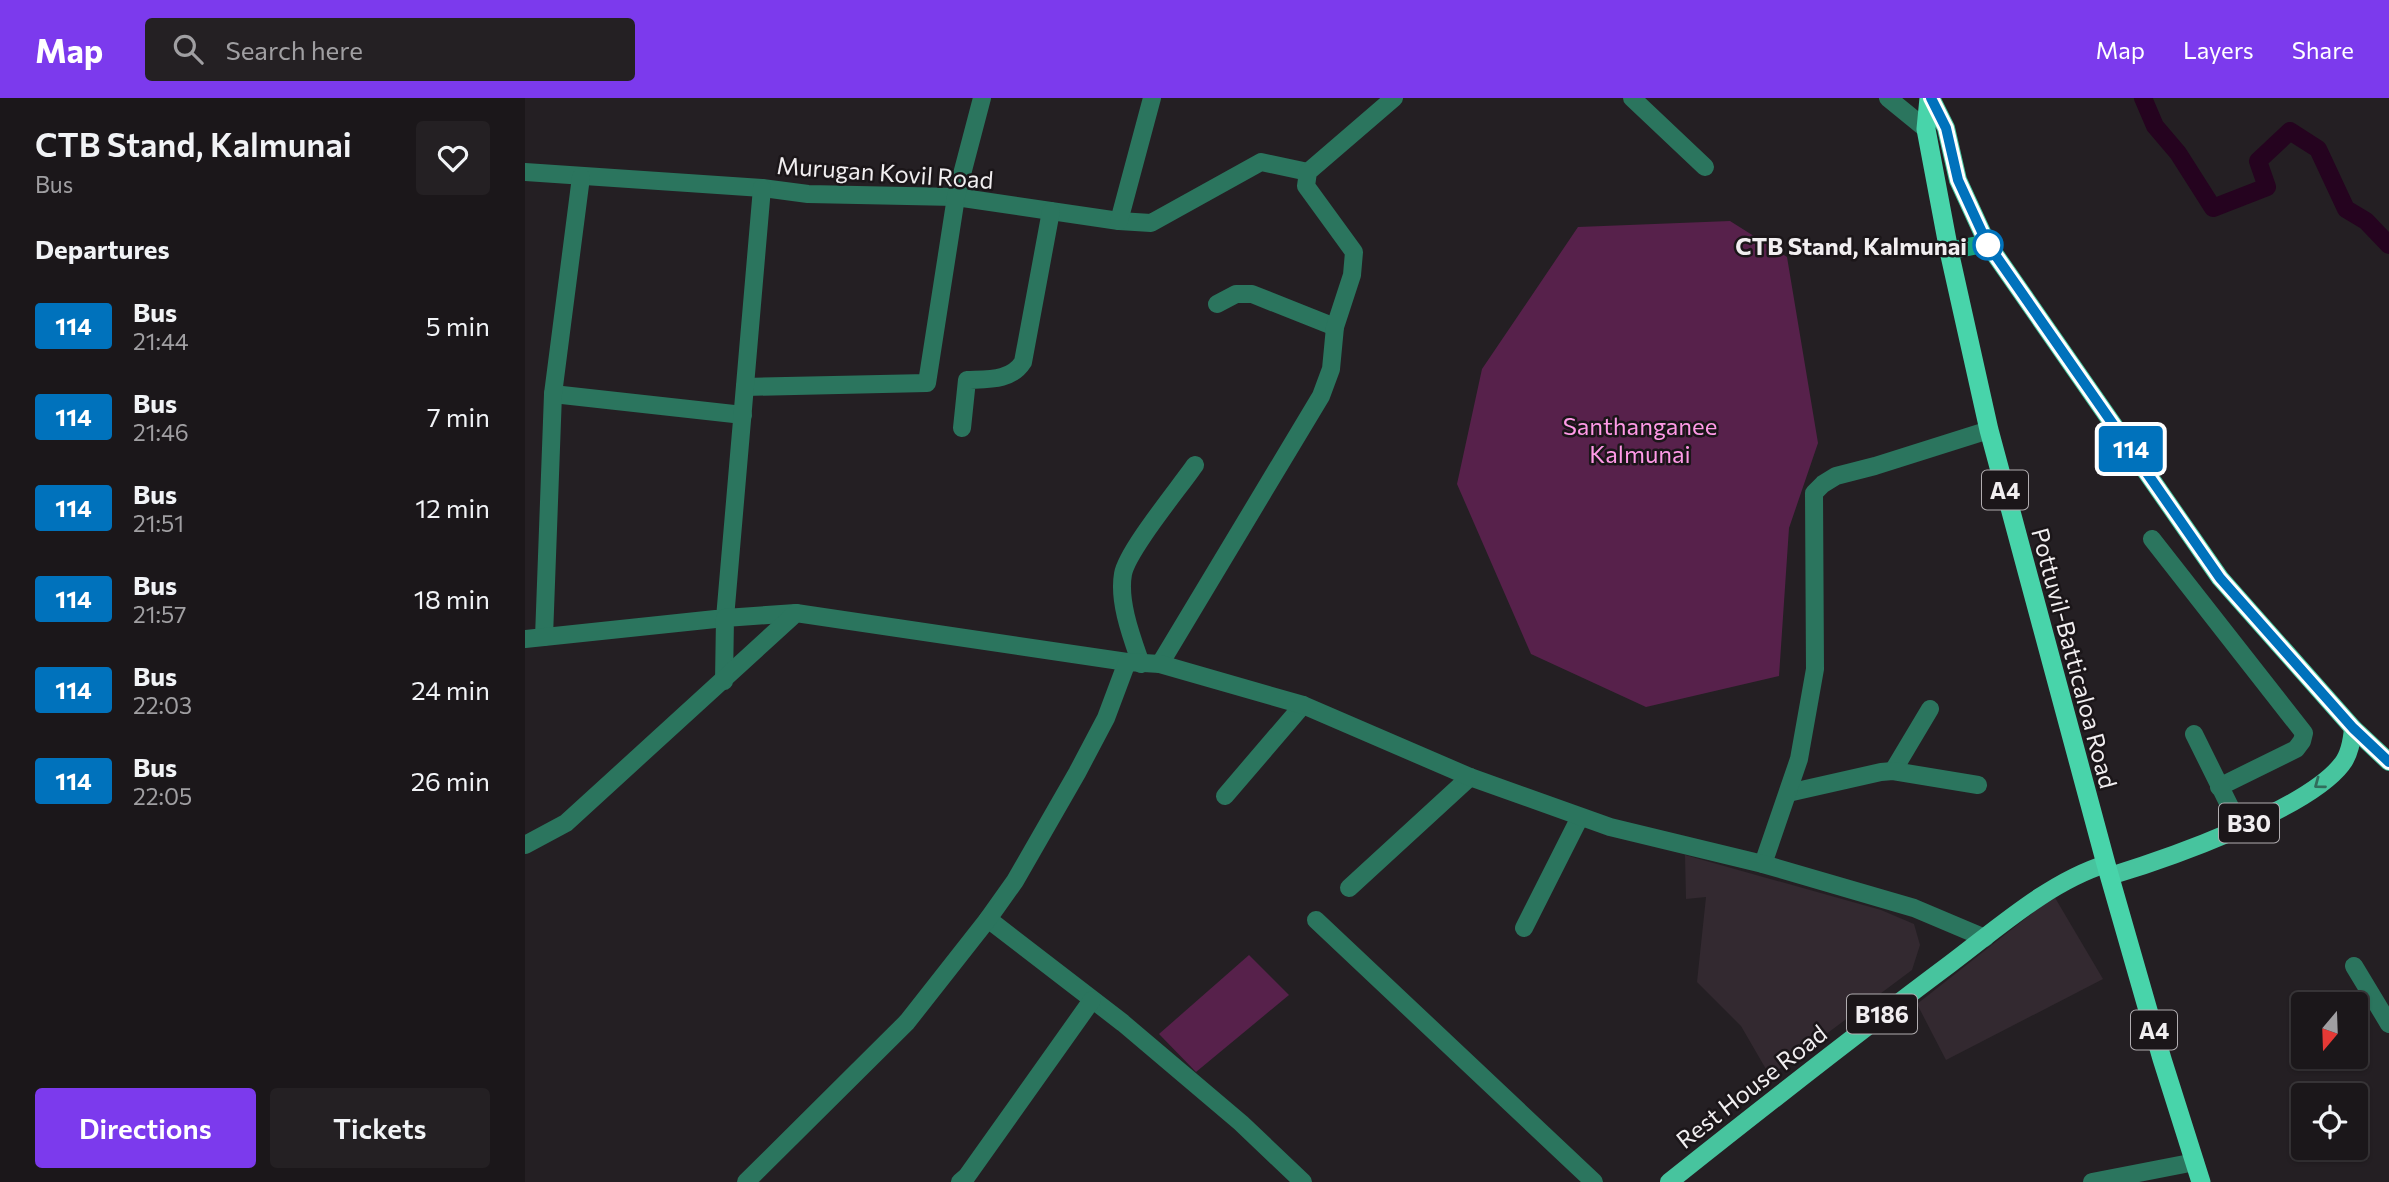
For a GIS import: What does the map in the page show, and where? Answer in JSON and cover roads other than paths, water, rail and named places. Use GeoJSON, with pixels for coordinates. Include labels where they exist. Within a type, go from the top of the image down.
{"type":"FeatureCollection","features":[{"type":"Feature","properties":{"kind":"highway","name":"Pottuvil-Batticaloa Road"},"geometry":{"type":"LineString","coordinates":[[1930,98],[1926,129],[1949,251],[1989,430],[2108,870],[2162,1059],[2201,1182]]}},
{"type":"Feature","properties":{"kind":"main road"},"geometry":{"type":"LineString","coordinates":[[1930,98],[1946,128],[1958,180],[1987,243],[2220,578],[2353,728],[2389,762]]}},
{"type":"Feature","properties":{"kind":"main road"},"geometry":{"type":"LineString","coordinates":[[1949,251],[1987,243]]}},
{"type":"Feature","properties":{"kind":"main road","name":"B30"},"geometry":{"type":"LineString","coordinates":[[2108,870],[2186,850],[2279,809],[2328,777],[2345,758],[2353,728]]}},
{"type":"Feature","properties":{"kind":"main road","name":"Rest House Road"},"geometry":{"type":"LineString","coordinates":[[1669,1182],[1825,1057],[1985,938],[2073,876],[2108,870]]}},
{"type":"Feature","properties":{"kind":"street"},"geometry":{"type":"LineString","coordinates":[[745,387],[927,383],[955,197],[982,98]]}},
{"type":"Feature","properties":{"kind":"street"},"geometry":{"type":"LineString","coordinates":[[1119,221],[1152,98]]}},
{"type":"Feature","properties":{"kind":"street"},"geometry":{"type":"LineString","coordinates":[[1160,663],[1321,396],[1331,369],[1335,327],[1352,275],[1354,252],[1306,186],[1308,172],[1394,98]]}},
{"type":"Feature","properties":{"kind":"street"},"geometry":{"type":"LineString","coordinates":[[1632,98],[1705,167]]}},
{"type":"Feature","properties":{"kind":"street"},"geometry":{"type":"LineString","coordinates":[[1888,98],[1926,129]]}},
{"type":"Feature","properties":{"kind":"street","name":"Murugan Kovil Road"},"geometry":{"type":"LineString","coordinates":[[525,172],[762,188],[808,194],[955,197],[1119,221],[1150,223],[1261,162],[1308,172]]}},
{"type":"Feature","properties":{"kind":"street"},"geometry":{"type":"LineString","coordinates":[[544,637],[553,394],[580,177]]}},
{"type":"Feature","properties":{"kind":"street"},"geometry":{"type":"LineString","coordinates":[[724,681],[725,618],[762,188]]}},
{"type":"Feature","properties":{"kind":"street"},"geometry":{"type":"LineString","coordinates":[[962,428],[967,380],[1001,378],[1017,370],[1023,362],[1051,211]]}},
{"type":"Feature","properties":{"kind":"street"},"geometry":{"type":"LineString","coordinates":[[1217,304],[1236,294],[1252,294],[1335,327]]}},
{"type":"Feature","properties":{"kind":"street"},"geometry":{"type":"LineString","coordinates":[[553,394],[743,415]]}},
{"type":"Feature","properties":{"kind":"street"},"geometry":{"type":"LineString","coordinates":[[1763,864],[1799,759],[1815,669],[1814,493],[1836,476],[1875,467],[1989,430]]}},
{"type":"Feature","properties":{"kind":"street"},"geometry":{"type":"LineString","coordinates":[[746,1182],[907,1022],[1016,881],[1077,773],[1134,663],[1125,615],[1123,573],[1137,547],[1195,465]]}},
{"type":"Feature","properties":{"kind":"street"},"geometry":{"type":"LineString","coordinates":[[2152,539],[2304,733],[2296,749],[2219,787]]}},
{"type":"Feature","properties":{"kind":"street"},"geometry":{"type":"LineString","coordinates":[[525,639],[796,613],[1134,663],[1160,663],[1303,705],[1471,777],[1580,817],[1610,827],[1763,864],[1914,908],[1985,938]]}},
{"type":"Feature","properties":{"kind":"street"},"geometry":{"type":"LineString","coordinates":[[525,845],[566,823],[796,613]]}},
{"type":"Feature","properties":{"kind":"street"},"geometry":{"type":"LineString","coordinates":[[1225,796],[1303,705]]}},
{"type":"Feature","properties":{"kind":"street"},"geometry":{"type":"LineString","coordinates":[[1893,771],[1930,709]]}},
{"type":"Feature","properties":{"kind":"street"},"geometry":{"type":"LineString","coordinates":[[2194,734],[2240,827]]}},
{"type":"Feature","properties":{"kind":"street"},"geometry":{"type":"LineString","coordinates":[[1788,793],[1893,771],[1978,785]]}},
{"type":"Feature","properties":{"kind":"street"},"geometry":{"type":"LineString","coordinates":[[1349,888],[1471,777]]}},
{"type":"Feature","properties":{"kind":"street"},"geometry":{"type":"LineString","coordinates":[[1524,928],[1580,817]]}},
{"type":"Feature","properties":{"kind":"street"},"geometry":{"type":"LineString","coordinates":[[988,919],[1093,1000],[1241,1124],[1303,1182]]}},
{"type":"Feature","properties":{"kind":"street"},"geometry":{"type":"LineString","coordinates":[[1316,920],[1594,1182]]}},
{"type":"Feature","properties":{"kind":"street"},"geometry":{"type":"LineString","coordinates":[[2354,966],[2389,1024]]}},
{"type":"Feature","properties":{"kind":"street"},"geometry":{"type":"LineString","coordinates":[[960,1182],[967,1176],[1093,1000]]}},
{"type":"Feature","properties":{"kind":"street"},"geometry":{"type":"LineString","coordinates":[[2092,1182],[2195,1162]]}},
{"type":"Feature","properties":{"kind":"waterway"},"geometry":{"type":"LineString","coordinates":[[2143,98],[2155,126],[2178,153],[2213,208],[2267,187],[2258,161],[2290,131],[2318,149],[2346,209],[2366,221],[2389,245]]}},
{"type":"Feature","properties":{"kind":"place","name":"CTB Stand, Kalmunai"},"geometry":{"type":"Point","coordinates":[1988,245]}},
{"type":"Feature","properties":{"kind":"park label","name":"Santhanganee Kalmunai"},"geometry":{"type":"Point","coordinates":[1640,439]}}]}
